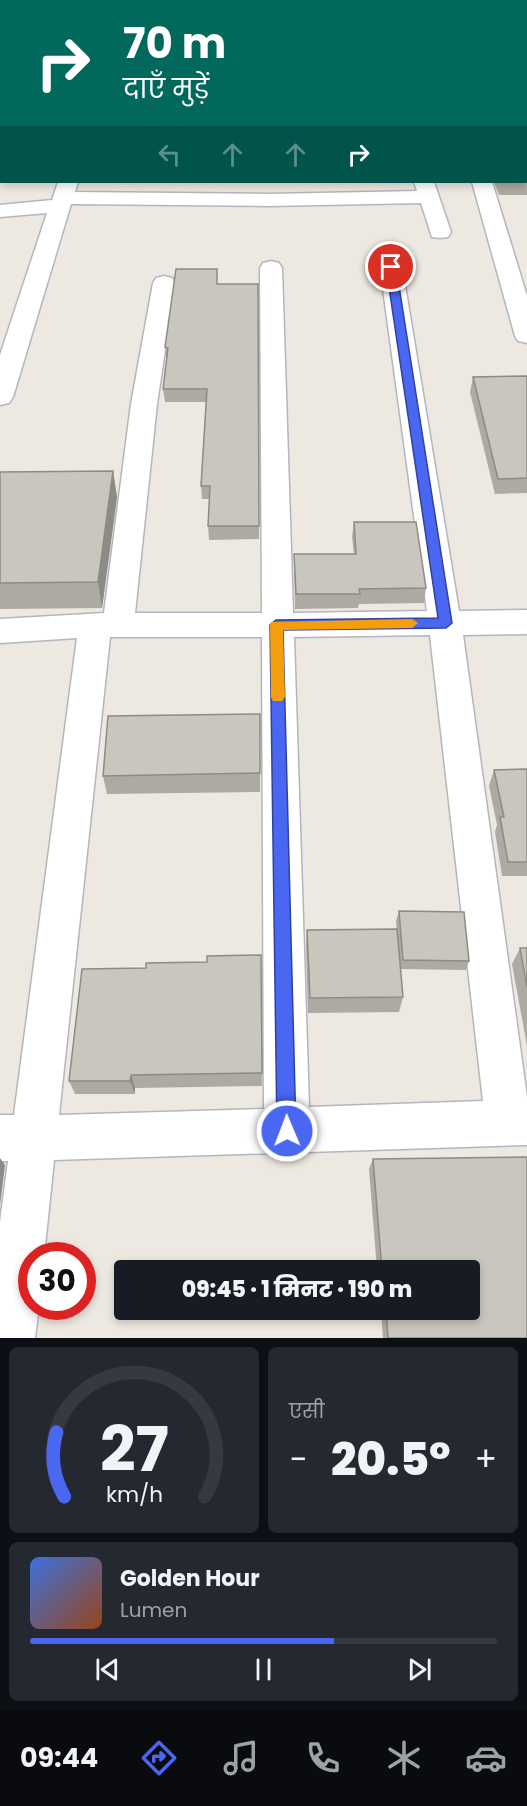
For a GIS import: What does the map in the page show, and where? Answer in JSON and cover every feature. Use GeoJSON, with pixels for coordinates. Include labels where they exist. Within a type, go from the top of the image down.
{"type":"FeatureCollection","features":[{"type":"Feature","properties":{"kind":"street"},"geometry":{"type":"LineString","coordinates":[[482,183],[521,294],[527,336]]}},
{"type":"Feature","properties":{"kind":"street"},"geometry":{"type":"LineString","coordinates":[[0,211],[64,195],[269,200],[427,189],[440,232]]}},
{"type":"Feature","properties":{"kind":"street"},"geometry":{"type":"LineString","coordinates":[[0,397],[28,302],[64,195]]}},
{"type":"Feature","properties":{"kind":"street"},"geometry":{"type":"LineString","coordinates":[[16,1138],[517,1122],[446,623],[391,267]]}},
{"type":"Feature","properties":{"kind":"street"},"geometry":{"type":"LineString","coordinates":[[271,268],[276,437],[276,625],[287,1131]]}},
{"type":"Feature","properties":{"kind":"street"},"geometry":{"type":"LineString","coordinates":[[9,1338],[16,1138],[164,283]]}},
{"type":"Feature","properties":{"kind":"street"},"geometry":{"type":"LineString","coordinates":[[0,631],[106,625],[527,622]]}},
{"type":"Feature","properties":{"kind":"building"},"geometry":{"type":"Polygon","coordinates":[[[176,269],[217,269],[217,284],[258,284],[259,526],[208,526],[210,486],[201,486],[207,389],[163,389],[168,348],[165,347],[176,269]]]}},
{"type":"Feature","properties":{"kind":"building"},"geometry":{"type":"Polygon","coordinates":[[[527,376],[527,478],[498,479],[473,377],[527,376]]]}},
{"type":"Feature","properties":{"kind":"building"},"geometry":{"type":"Polygon","coordinates":[[[113,471],[98,582],[0,583],[0,472],[113,471]]]}},
{"type":"Feature","properties":{"kind":"building"},"geometry":{"type":"Polygon","coordinates":[[[354,522],[416,522],[426,588],[359,589],[360,594],[296,594],[294,554],[356,554],[354,522]]]}},
{"type":"Feature","properties":{"kind":"building"},"geometry":{"type":"Polygon","coordinates":[[[260,714],[260,773],[103,776],[108,716],[260,714]]]}},
{"type":"Feature","properties":{"kind":"building"},"geometry":{"type":"Polygon","coordinates":[[[527,769],[527,862],[508,862],[500,817],[504,817],[494,770],[527,769]]]}},
{"type":"Feature","properties":{"kind":"building"},"geometry":{"type":"Polygon","coordinates":[[[399,911],[464,912],[469,961],[403,960],[399,911]]]}},
{"type":"Feature","properties":{"kind":"building"},"geometry":{"type":"Polygon","coordinates":[[[397,929],[403,997],[310,998],[307,930],[397,929]]]}},
{"type":"Feature","properties":{"kind":"building"},"geometry":{"type":"Polygon","coordinates":[[[520,948],[527,948],[527,987],[520,948]]]}},
{"type":"Feature","properties":{"kind":"building"},"geometry":{"type":"Polygon","coordinates":[[[261,955],[262,1073],[131,1075],[130,1081],[69,1081],[82,969],[146,968],[146,963],[207,962],[207,956],[261,955]]]}},
{"type":"Feature","properties":{"kind":"building"},"geometry":{"type":"Polygon","coordinates":[[[527,1157],[527,1338],[388,1338],[387,1320],[480,1320],[480,1260],[381,1260],[373,1159],[527,1157]]]}},
{"type":"Feature","properties":{"kind":"slow traffic"},"geometry":{"type":"LineString","coordinates":[[278,697],[276,625],[412,623]]}},
{"type":"Feature","properties":{"kind":"route"},"geometry":{"type":"LineString","coordinates":[[287,1131],[276,625],[446,623],[391,267]]}}]}
